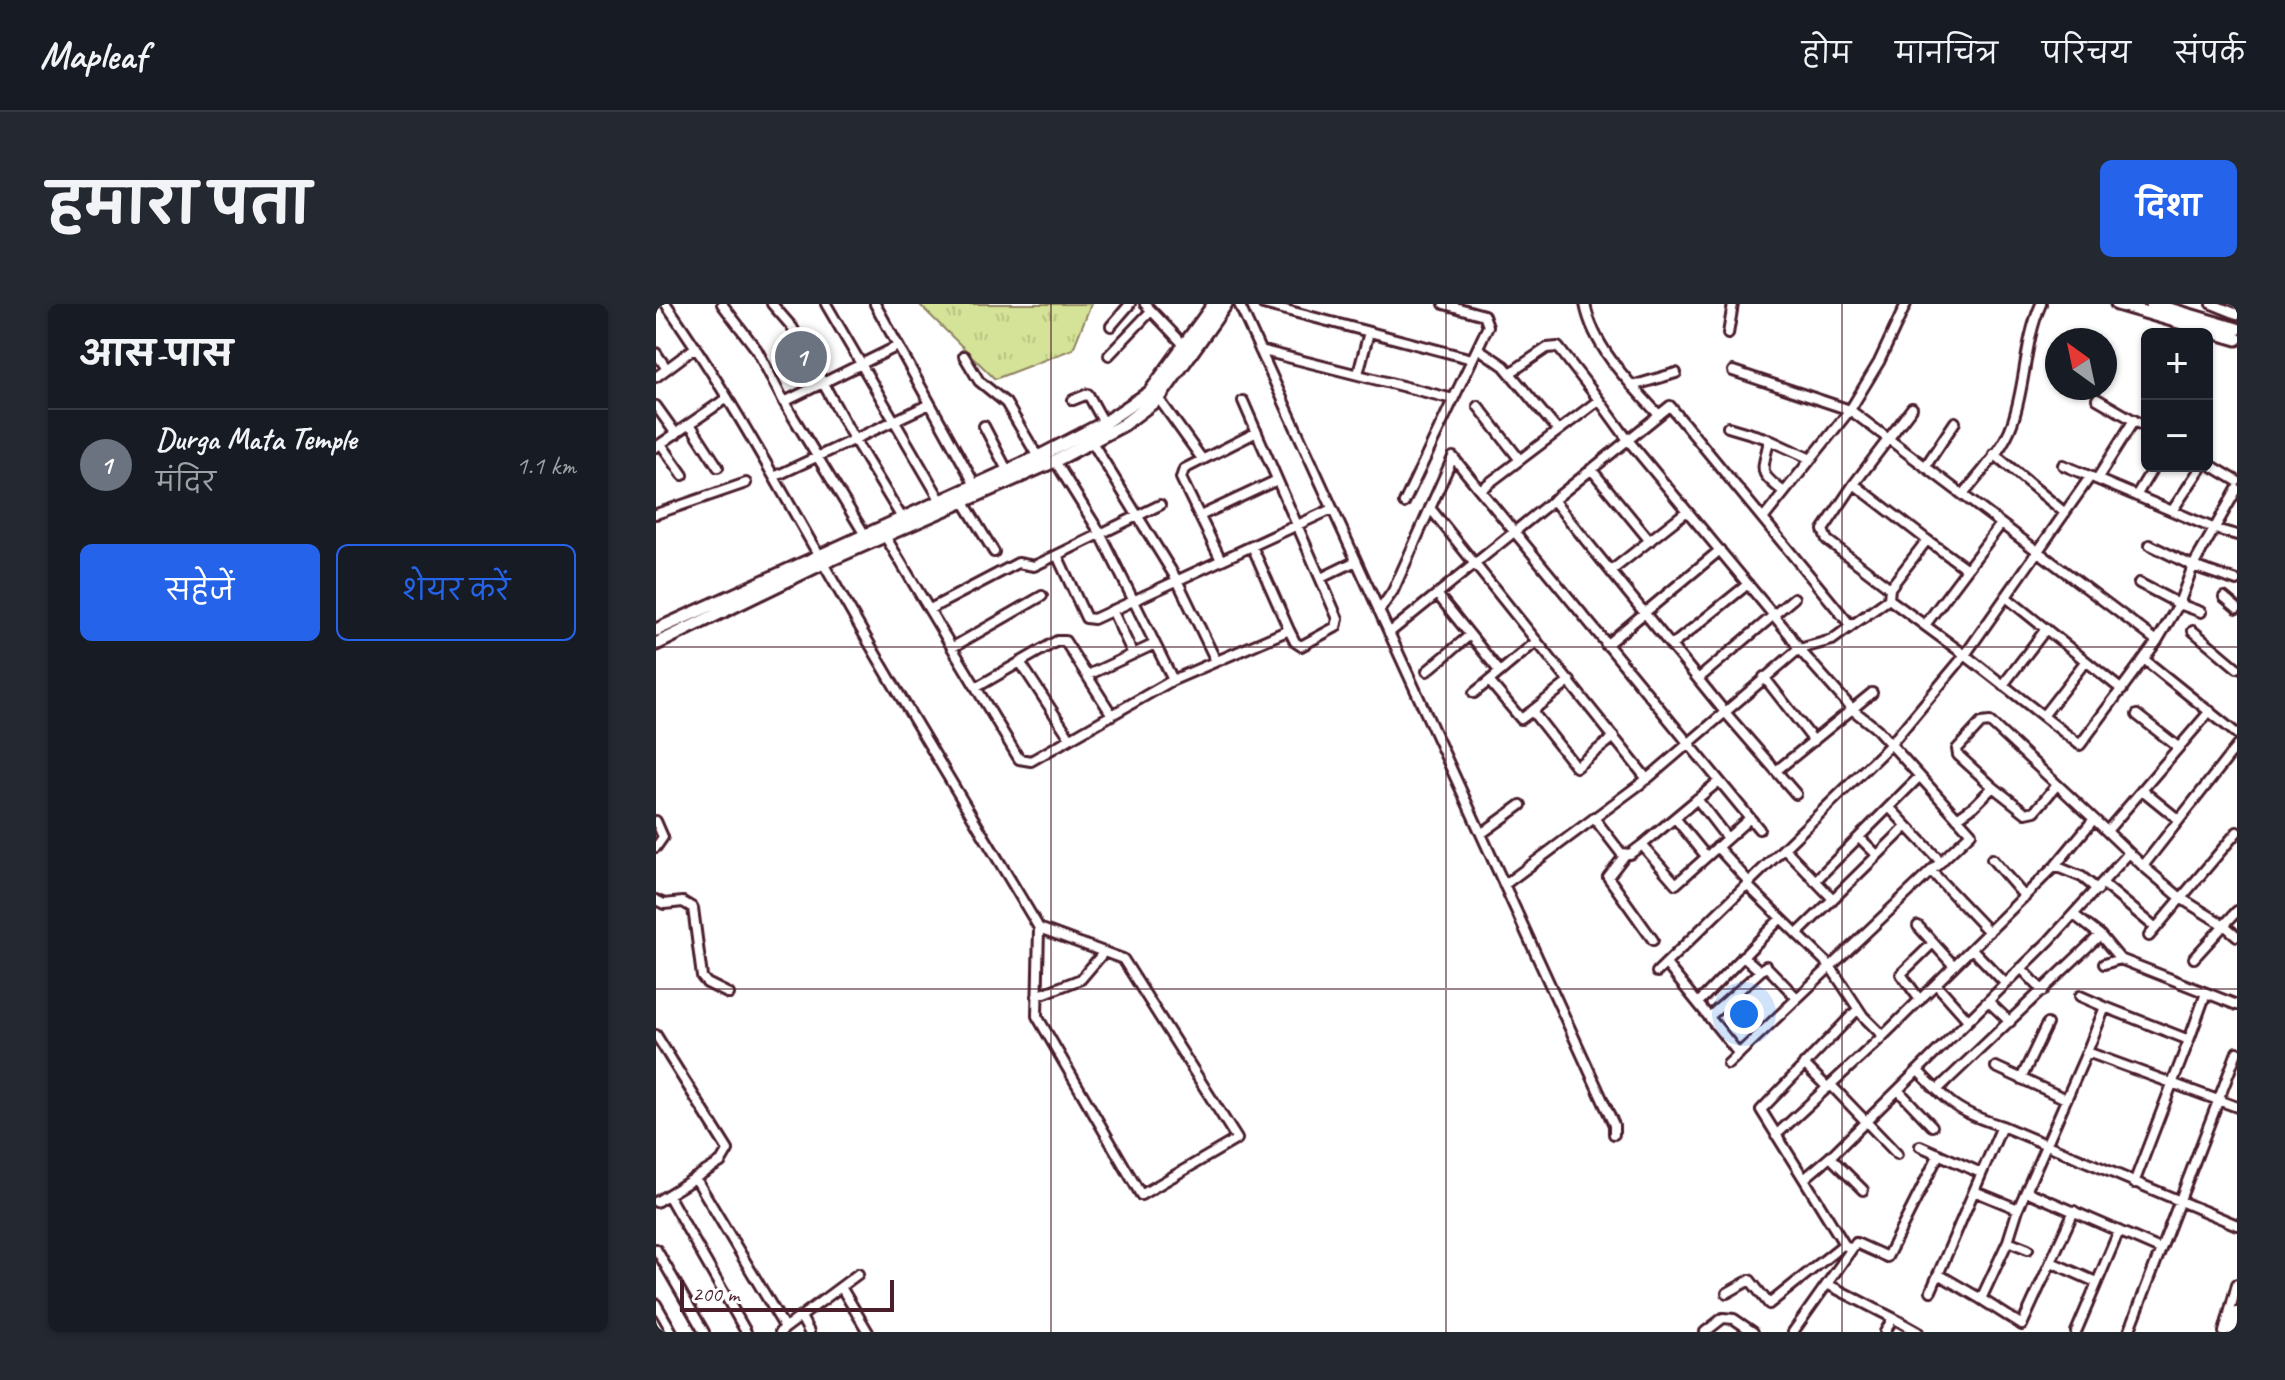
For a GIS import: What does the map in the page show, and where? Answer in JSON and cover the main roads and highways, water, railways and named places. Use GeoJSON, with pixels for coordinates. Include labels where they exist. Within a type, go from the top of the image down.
{"type":"FeatureCollection","features":[{"type":"Feature","properties":{"kind":"main road"},"geometry":{"type":"LineString","coordinates":[[656,644],[865,535],[1038,457],[1154,395],[1214,304]]}},
{"type":"Feature","properties":{"kind":"main road"},"geometry":{"type":"LineString","coordinates":[[656,630],[821,559],[885,536],[1092,442],[1137,416],[1226,304]]}},
{"type":"Feature","properties":{"kind":"main road"},"geometry":{"type":"LineString","coordinates":[[2117,304],[2237,339]]}},
{"type":"Feature","properties":{"kind":"main road"},"geometry":{"type":"LineString","coordinates":[[2152,304],[2237,329]]}},
{"type":"Feature","properties":{"kind":"place","name":"Durga Mata Temple"},"geometry":{"type":"Point","coordinates":[801,357]}}]}
